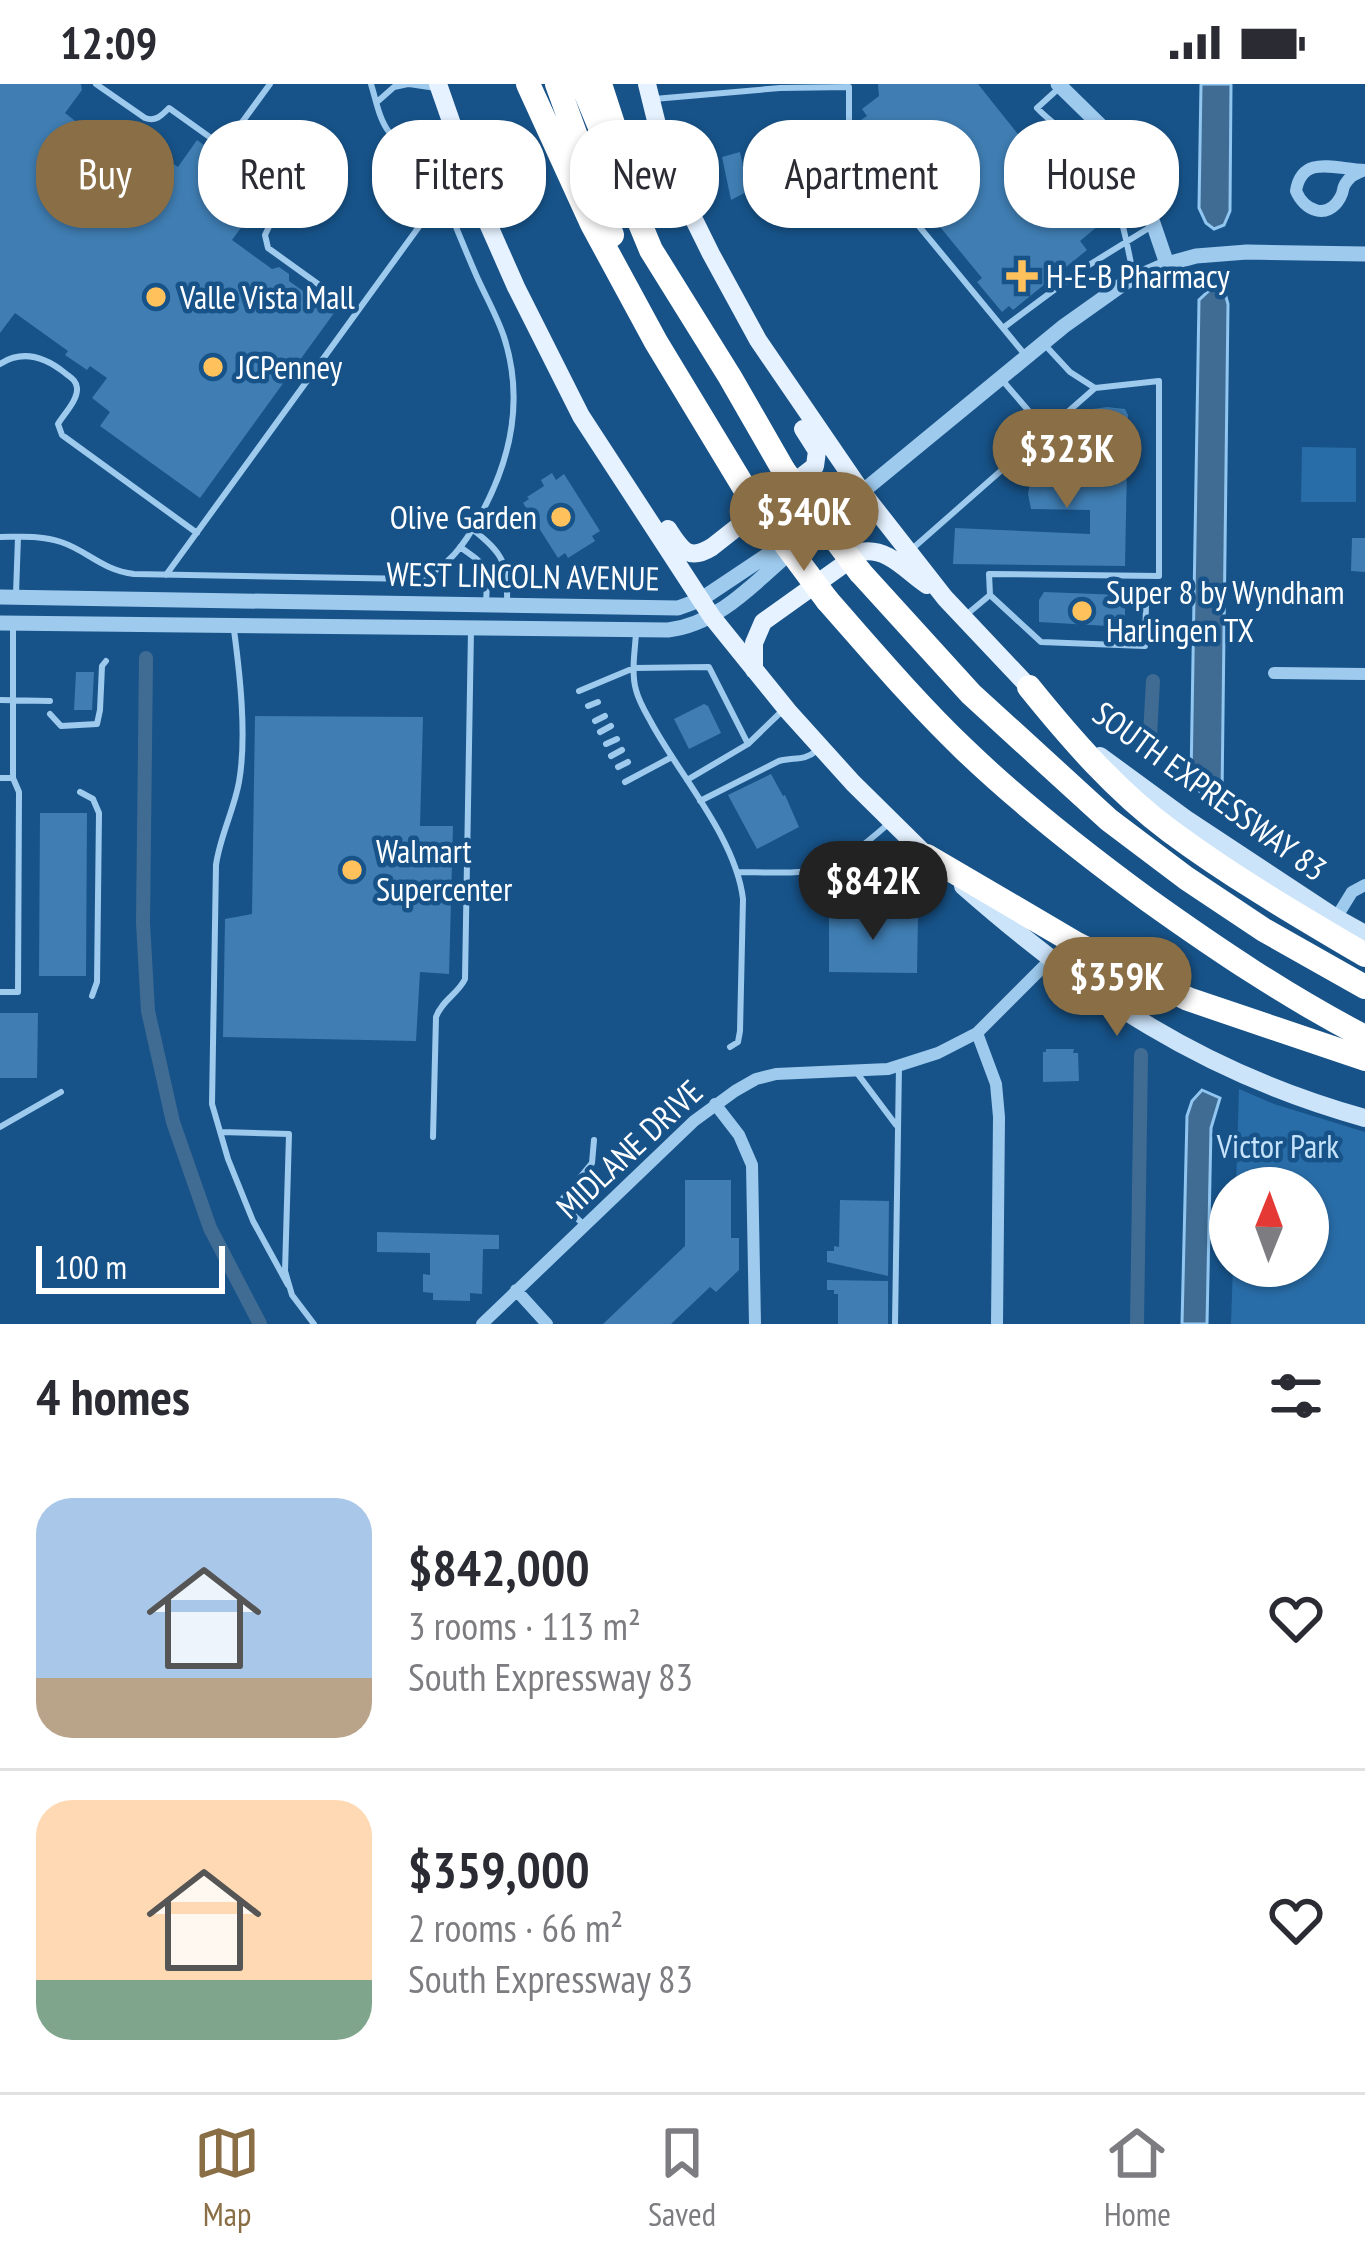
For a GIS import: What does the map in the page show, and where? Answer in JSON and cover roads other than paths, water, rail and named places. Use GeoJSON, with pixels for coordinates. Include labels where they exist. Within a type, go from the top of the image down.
{"type":"FeatureCollection","features":[{"type":"Feature","properties":{"kind":"highway"},"geometry":{"type":"LineString","coordinates":[[528,84],[592,224],[642,316],[748,494],[827,600],[964,748],[1083,853],[1232,960],[1365,1036]]}},
{"type":"Feature","properties":{"kind":"highway"},"geometry":{"type":"LineString","coordinates":[[557,84],[642,316]]}},
{"type":"Feature","properties":{"kind":"highway"},"geometry":{"type":"LineString","coordinates":[[582,84],[650,250],[784,471],[860,572],[971,694],[1109,820],[1264,930],[1365,987]]}},
{"type":"Feature","properties":{"kind":"highway"},"geometry":{"type":"LineString","coordinates":[[600,84],[650,250]]}},
{"type":"Feature","properties":{"kind":"highway"},"geometry":{"type":"LineString","coordinates":[[1029,687],[1080,749],[1168,830],[1365,955]]}},
{"type":"Feature","properties":{"kind":"highway"},"geometry":{"type":"LineString","coordinates":[[927,856],[1077,944],[1188,999],[1365,1059]]}},
{"type":"Feature","properties":{"kind":"main road"},"geometry":{"type":"LineString","coordinates":[[439,87],[482,210],[581,416],[712,617],[820,747],[927,856],[1095,992],[1165,1037],[1239,1075],[1365,1118]]}},
{"type":"Feature","properties":{"kind":"main road","name":"SOUTH EXPRESSWAY 83"},"geometry":{"type":"LineString","coordinates":[[649,92],[667,165],[758,340],[862,492],[945,598],[1102,758],[1186,819],[1365,934]]}},
{"type":"Feature","properties":{"kind":"main road"},"geometry":{"type":"LineString","coordinates":[[597,439],[613,444],[681,548],[694,555],[712,547],[815,466],[817,459],[813,442],[769,374],[758,340]]}},
{"type":"Feature","properties":{"kind":"main road"},"geometry":{"type":"LineString","coordinates":[[754,670],[754,643],[763,622],[861,552],[877,550],[945,598]]}},
{"type":"Feature","properties":{"kind":"street"},"geometry":{"type":"LineString","coordinates":[[1059,85],[1094,120]]}},
{"type":"Feature","properties":{"kind":"street"},"geometry":{"type":"LineString","coordinates":[[1307,168],[1365,170],[1353,176],[1328,210],[1304,206],[1296,190],[1307,168]]}},
{"type":"Feature","properties":{"kind":"street"},"geometry":{"type":"LineString","coordinates":[[1157,228],[1167,264]]}},
{"type":"Feature","properties":{"kind":"street","name":"WEST LINCOLN AVENUE"},"geometry":{"type":"LineString","coordinates":[[8,597],[677,608],[700,600],[862,492],[1043,343],[1134,278],[1196,256],[1365,254]]}},
{"type":"Feature","properties":{"kind":"street"},"geometry":{"type":"LineString","coordinates":[[712,617],[862,492]]}},
{"type":"Feature","properties":{"kind":"street","name":"WEST LINCOLN AVENUE"},"geometry":{"type":"LineString","coordinates":[[6,623],[636,629],[687,628],[712,617]]}},
{"type":"Feature","properties":{"kind":"street"},"geometry":{"type":"LineString","coordinates":[[1274,673],[1365,674]]}},
{"type":"Feature","properties":{"kind":"street"},"geometry":{"type":"LineString","coordinates":[[1336,918],[1352,892],[1365,885]]}},
{"type":"Feature","properties":{"kind":"street"},"geometry":{"type":"LineString","coordinates":[[997,1324],[1000,1117],[995,1084],[977,1033],[1051,959]]}},
{"type":"Feature","properties":{"kind":"street","name":"MIDLANE DRIVE"},"geometry":{"type":"LineString","coordinates":[[482,1324],[694,1121],[755,1079],[899,1066],[977,1033]]}},
{"type":"Feature","properties":{"kind":"street"},"geometry":{"type":"LineString","coordinates":[[715,1104],[739,1135],[752,1165],[754,1324]]}},
{"type":"Feature","properties":{"kind":"street"},"geometry":{"type":"LineString","coordinates":[[516,1290],[547,1324]]}},
{"type":"Feature","properties":{"kind":"lane"},"geometry":{"type":"LineString","coordinates":[[96,84],[145,118],[159,118],[169,108],[198,129]]}},
{"type":"Feature","properties":{"kind":"lane"},"geometry":{"type":"LineString","coordinates":[[244,120],[270,84]]}},
{"type":"Feature","properties":{"kind":"lane"},"geometry":{"type":"LineString","coordinates":[[371,84],[384,120]]}},
{"type":"Feature","properties":{"kind":"lane"},"geometry":{"type":"LineString","coordinates":[[1051,120],[1037,108],[1059,85]]}},
{"type":"Feature","properties":{"kind":"lane"},"geometry":{"type":"LineString","coordinates":[[376,102],[394,87],[439,87]]}},
{"type":"Feature","properties":{"kind":"lane"},"geometry":{"type":"LineString","coordinates":[[649,92],[849,87],[849,131],[860,156],[1027,357]]}},
{"type":"Feature","properties":{"kind":"lane"},"geometry":{"type":"LineString","coordinates":[[269,228],[268,248],[357,312]]}},
{"type":"Feature","properties":{"kind":"lane"},"geometry":{"type":"LineString","coordinates":[[166,575],[418,228]]}},
{"type":"Feature","properties":{"kind":"lane"},"geometry":{"type":"LineString","coordinates":[[0,537],[46,538],[110,569],[134,574],[416,579],[437,571],[460,547],[490,497],[513,424],[513,384],[502,331],[457,228]]}},
{"type":"Feature","properties":{"kind":"lane"},"geometry":{"type":"LineString","coordinates":[[1126,228],[1134,278]]}},
{"type":"Feature","properties":{"kind":"lane"},"geometry":{"type":"LineString","coordinates":[[1003,328],[1081,270],[1151,228]]}},
{"type":"Feature","properties":{"kind":"lane"},"geometry":{"type":"LineString","coordinates":[[1043,343],[1070,372],[1095,388]]}},
{"type":"Feature","properties":{"kind":"lane"},"geometry":{"type":"LineString","coordinates":[[0,364],[19,356],[38,357],[74,380],[77,392],[58,430]]}},
{"type":"Feature","properties":{"kind":"lane"},"geometry":{"type":"LineString","coordinates":[[1001,378],[1046,431]]}},
{"type":"Feature","properties":{"kind":"lane"},"geometry":{"type":"LineString","coordinates":[[909,552],[1095,388],[1159,381],[1159,577],[988,574],[990,595],[1041,642],[1145,646],[1146,602]]}},
{"type":"Feature","properties":{"kind":"lane"},"geometry":{"type":"LineString","coordinates":[[47,432],[58,430],[196,533]]}},
{"type":"Feature","properties":{"kind":"lane"},"geometry":{"type":"LineString","coordinates":[[472,529],[502,559],[507,605]]}},
{"type":"Feature","properties":{"kind":"lane"},"geometry":{"type":"LineString","coordinates":[[8,597],[18,537]]}},
{"type":"Feature","properties":{"kind":"lane"},"geometry":{"type":"LineString","coordinates":[[460,547],[486,568],[486,605]]}},
{"type":"Feature","properties":{"kind":"lane"},"geometry":{"type":"LineString","coordinates":[[964,618],[990,595]]}},
{"type":"Feature","properties":{"kind":"lane"},"geometry":{"type":"LineString","coordinates":[[0,992],[18,992],[19,792],[13,778],[6,623]]}},
{"type":"Feature","properties":{"kind":"lane"},"geometry":{"type":"LineString","coordinates":[[234,626],[240,667],[241,759],[239,782],[218,849],[212,1105],[253,1221],[292,1295],[314,1324]]}},
{"type":"Feature","properties":{"kind":"lane"},"geometry":{"type":"LineString","coordinates":[[433,1137],[436,1017],[465,979],[471,627]]}},
{"type":"Feature","properties":{"kind":"lane"},"geometry":{"type":"LineString","coordinates":[[636,629],[634,686],[641,713],[687,779],[738,872],[743,899],[740,1031],[738,1042],[730,1047]]}},
{"type":"Feature","properties":{"kind":"lane"},"geometry":{"type":"LineString","coordinates":[[50,714],[62,726],[97,724],[106,662]]}},
{"type":"Feature","properties":{"kind":"lane"},"geometry":{"type":"LineString","coordinates":[[579,691],[634,668],[709,667],[748,744]]}},
{"type":"Feature","properties":{"kind":"lane"},"geometry":{"type":"LineString","coordinates":[[624,690],[634,686]]}},
{"type":"Feature","properties":{"kind":"lane"},"geometry":{"type":"LineString","coordinates":[[0,700],[50,701]]}},
{"type":"Feature","properties":{"kind":"lane"},"geometry":{"type":"LineString","coordinates":[[631,704],[640,700]]}},
{"type":"Feature","properties":{"kind":"lane"},"geometry":{"type":"LineString","coordinates":[[588,706],[598,702]]}},
{"type":"Feature","properties":{"kind":"lane"},"geometry":{"type":"LineString","coordinates":[[687,779],[748,744],[785,708]]}},
{"type":"Feature","properties":{"kind":"lane"},"geometry":{"type":"LineString","coordinates":[[595,721],[605,716]]}},
{"type":"Feature","properties":{"kind":"lane"},"geometry":{"type":"LineString","coordinates":[[642,727],[651,722]]}},
{"type":"Feature","properties":{"kind":"lane"},"geometry":{"type":"LineString","coordinates":[[600,732],[611,726]]}},
{"type":"Feature","properties":{"kind":"lane"},"geometry":{"type":"LineString","coordinates":[[647,737],[657,732]]}},
{"type":"Feature","properties":{"kind":"lane"},"geometry":{"type":"LineString","coordinates":[[606,744],[617,739]]}},
{"type":"Feature","properties":{"kind":"lane"},"geometry":{"type":"LineString","coordinates":[[653,748],[663,744]]}},
{"type":"Feature","properties":{"kind":"lane"},"geometry":{"type":"LineString","coordinates":[[700,801],[779,761],[800,760],[820,747]]}},
{"type":"Feature","properties":{"kind":"lane"},"geometry":{"type":"LineString","coordinates":[[611,756],[622,750]]}},
{"type":"Feature","properties":{"kind":"lane"},"geometry":{"type":"LineString","coordinates":[[626,782],[671,758]]}},
{"type":"Feature","properties":{"kind":"lane"},"geometry":{"type":"LineString","coordinates":[[618,767],[628,761]]}},
{"type":"Feature","properties":{"kind":"lane"},"geometry":{"type":"LineString","coordinates":[[0,778],[13,778]]}},
{"type":"Feature","properties":{"kind":"lane"},"geometry":{"type":"LineString","coordinates":[[80,792],[93,799],[99,813],[97,982],[92,996]]}},
{"type":"Feature","properties":{"kind":"lane"},"geometry":{"type":"LineString","coordinates":[[738,872],[799,873],[833,866],[856,853],[892,821]]}},
{"type":"Feature","properties":{"kind":"lane"},"geometry":{"type":"LineString","coordinates":[[895,1324],[899,1066]]}},
{"type":"Feature","properties":{"kind":"lane"},"geometry":{"type":"LineString","coordinates":[[855,1070],[899,1130]]}},
{"type":"Feature","properties":{"kind":"lane"},"geometry":{"type":"LineString","coordinates":[[0,1127],[61,1092]]}},
{"type":"Feature","properties":{"kind":"lane"},"geometry":{"type":"LineString","coordinates":[[220,1132],[289,1134],[288,1285]]}},
{"type":"Feature","properties":{"kind":"lane"},"geometry":{"type":"LineString","coordinates":[[585,1226],[560,1202],[592,1163],[594,1140]]}},
{"type":"Feature","properties":{"kind":"waterway"},"geometry":{"type":"LineString","coordinates":[[146,658],[143,923],[148,1011],[173,1122],[210,1228],[260,1324]]}},
{"type":"Feature","properties":{"kind":"waterway"},"geometry":{"type":"LineString","coordinates":[[1149,753],[1153,681]]}},
{"type":"Feature","properties":{"kind":"waterway"},"geometry":{"type":"LineString","coordinates":[[1137,1324],[1141,1055]]}},
{"type":"Feature","properties":{"kind":"place","name":"H-E-B Pharmacy"},"geometry":{"type":"Point","coordinates":[1022,276]}},
{"type":"Feature","properties":{"kind":"place","name":"Valle Vista Mall"},"geometry":{"type":"Point","coordinates":[156,297]}},
{"type":"Feature","properties":{"kind":"place","name":"JCPenney"},"geometry":{"type":"Point","coordinates":[213,367]}},
{"type":"Feature","properties":{"kind":"place","name":"Olive Garden"},"geometry":{"type":"Point","coordinates":[561,517]}},
{"type":"Feature","properties":{"kind":"place","name":"Super 8 by Wyndham Harlingen TX"},"geometry":{"type":"Point","coordinates":[1082,611]}},
{"type":"Feature","properties":{"kind":"place","name":"Walmart Supercenter"},"geometry":{"type":"Point","coordinates":[352,870]}},
{"type":"Feature","properties":{"kind":"park label","name":"Victor Park"},"geometry":{"type":"Point","coordinates":[1278,1146]}}]}
